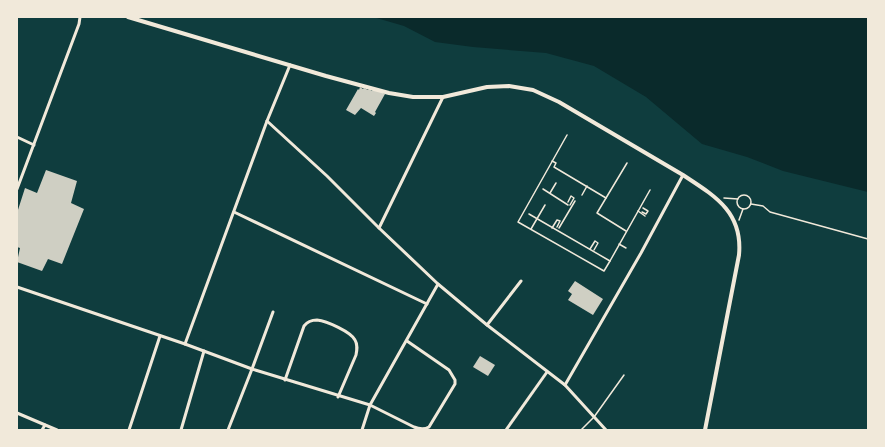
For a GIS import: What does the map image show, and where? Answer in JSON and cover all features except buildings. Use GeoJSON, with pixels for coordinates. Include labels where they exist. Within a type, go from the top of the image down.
{"type":"FeatureCollection","features":[{"type":"Feature","properties":{"kind":"street"},"geometry":{"type":"LineString","coordinates":[[17,189],[79,24],[80,17]]}},
{"type":"Feature","properties":{"kind":"street"},"geometry":{"type":"LineString","coordinates":[[128,17],[389,93],[413,97],[443,97],[487,87],[509,86],[533,90],[559,102],[683,175],[716,198],[729,212],[737,228],[740,244],[705,430]]}},
{"type":"Feature","properties":{"kind":"street"},"geometry":{"type":"LineString","coordinates":[[185,344],[267,121],[290,65]]}},
{"type":"Feature","properties":{"kind":"street"},"geometry":{"type":"LineString","coordinates":[[379,228],[443,97]]}},
{"type":"Feature","properties":{"kind":"street"},"geometry":{"type":"LineString","coordinates":[[267,121],[327,176],[438,284],[487,325],[565,385],[606,430]]}},
{"type":"Feature","properties":{"kind":"street"},"geometry":{"type":"LineString","coordinates":[[17,138],[34,145]]}},
{"type":"Feature","properties":{"kind":"street"},"geometry":{"type":"LineString","coordinates":[[565,385],[641,253],[683,175]]}},
{"type":"Feature","properties":{"kind":"street"},"geometry":{"type":"LineString","coordinates":[[234,212],[427,304]]}},
{"type":"Feature","properties":{"kind":"street"},"geometry":{"type":"LineString","coordinates":[[487,325],[521,281]]}},
{"type":"Feature","properties":{"kind":"street"},"geometry":{"type":"LineString","coordinates":[[362,430],[370,406],[438,284]]}},
{"type":"Feature","properties":{"kind":"street"},"geometry":{"type":"LineString","coordinates":[[17,287],[185,344],[252,370],[370,406],[418,429],[426,429],[429,427],[455,384],[455,380],[449,370],[407,341]]}},
{"type":"Feature","properties":{"kind":"street"},"geometry":{"type":"LineString","coordinates":[[228,430],[273,312]]}},
{"type":"Feature","properties":{"kind":"street"},"geometry":{"type":"LineString","coordinates":[[285,380],[304,326],[307,322],[322,322],[352,335],[358,349],[338,397]]}},
{"type":"Feature","properties":{"kind":"street"},"geometry":{"type":"LineString","coordinates":[[130,430],[160,336]]}},
{"type":"Feature","properties":{"kind":"street"},"geometry":{"type":"LineString","coordinates":[[181,430],[204,351]]}},
{"type":"Feature","properties":{"kind":"street"},"geometry":{"type":"LineString","coordinates":[[506,430],[547,372]]}},
{"type":"Feature","properties":{"kind":"street"},"geometry":{"type":"LineString","coordinates":[[17,413],[56,430]]}},
{"type":"Feature","properties":{"kind":"street"},"geometry":{"type":"LineString","coordinates":[[42,430],[45,425]]}},
{"type":"Feature","properties":{"kind":"lane"},"geometry":{"type":"LineString","coordinates":[[581,430],[594,417],[624,375]]}},
{"type":"Feature","properties":{"kind":"path"},"geometry":{"type":"LineString","coordinates":[[567,135],[518,222],[604,271],[650,190]]}},
{"type":"Feature","properties":{"kind":"path"},"geometry":{"type":"LineString","coordinates":[[552,161],[556,163],[554,167],[606,198]]}},
{"type":"Feature","properties":{"kind":"path"},"geometry":{"type":"LineString","coordinates":[[626,231],[597,213],[627,163]]}},
{"type":"Feature","properties":{"kind":"path"},"geometry":{"type":"LineString","coordinates":[[550,193],[556,183]]}},
{"type":"Feature","properties":{"kind":"path"},"geometry":{"type":"LineString","coordinates":[[582,195],[587,186]]}},
{"type":"Feature","properties":{"kind":"path"},"geometry":{"type":"LineString","coordinates":[[543,189],[569,205],[574,198],[571,196],[568,202]]}},
{"type":"Feature","properties":{"kind":"path"},"geometry":{"type":"LineString","coordinates":[[716,198],[738,199],[743,195],[747,196],[751,201],[751,204]]}},
{"type":"Feature","properties":{"kind":"path"},"geometry":{"type":"LineString","coordinates":[[738,199],[738,205],[743,209]]}},
{"type":"Feature","properties":{"kind":"path"},"geometry":{"type":"LineString","coordinates":[[552,228],[557,220],[560,221],[558,228],[575,201]]}},
{"type":"Feature","properties":{"kind":"path"},"geometry":{"type":"LineString","coordinates":[[737,228],[743,209],[751,204],[763,206],[770,212],[868,239]]}},
{"type":"Feature","properties":{"kind":"path"},"geometry":{"type":"LineString","coordinates":[[531,230],[545,205]]}},
{"type":"Feature","properties":{"kind":"path"},"geometry":{"type":"LineString","coordinates":[[642,212],[646,214],[648,211],[643,208]]}},
{"type":"Feature","properties":{"kind":"path"},"geometry":{"type":"LineString","coordinates":[[638,211],[645,216]]}},
{"type":"Feature","properties":{"kind":"path"},"geometry":{"type":"LineString","coordinates":[[529,214],[610,261]]}},
{"type":"Feature","properties":{"kind":"path"},"geometry":{"type":"LineString","coordinates":[[590,249],[595,241],[598,243],[594,250]]}},
{"type":"Feature","properties":{"kind":"path"},"geometry":{"type":"LineString","coordinates":[[619,244],[626,248]]}},
{"type":"Feature","properties":{"kind":"water"},"geometry":{"type":"Polygon","coordinates":[[[373,17],[868,17],[868,192],[783,171],[747,157],[702,144],[646,97],[594,66],[546,53],[473,47],[435,42],[404,26],[373,17]]]}}]}
